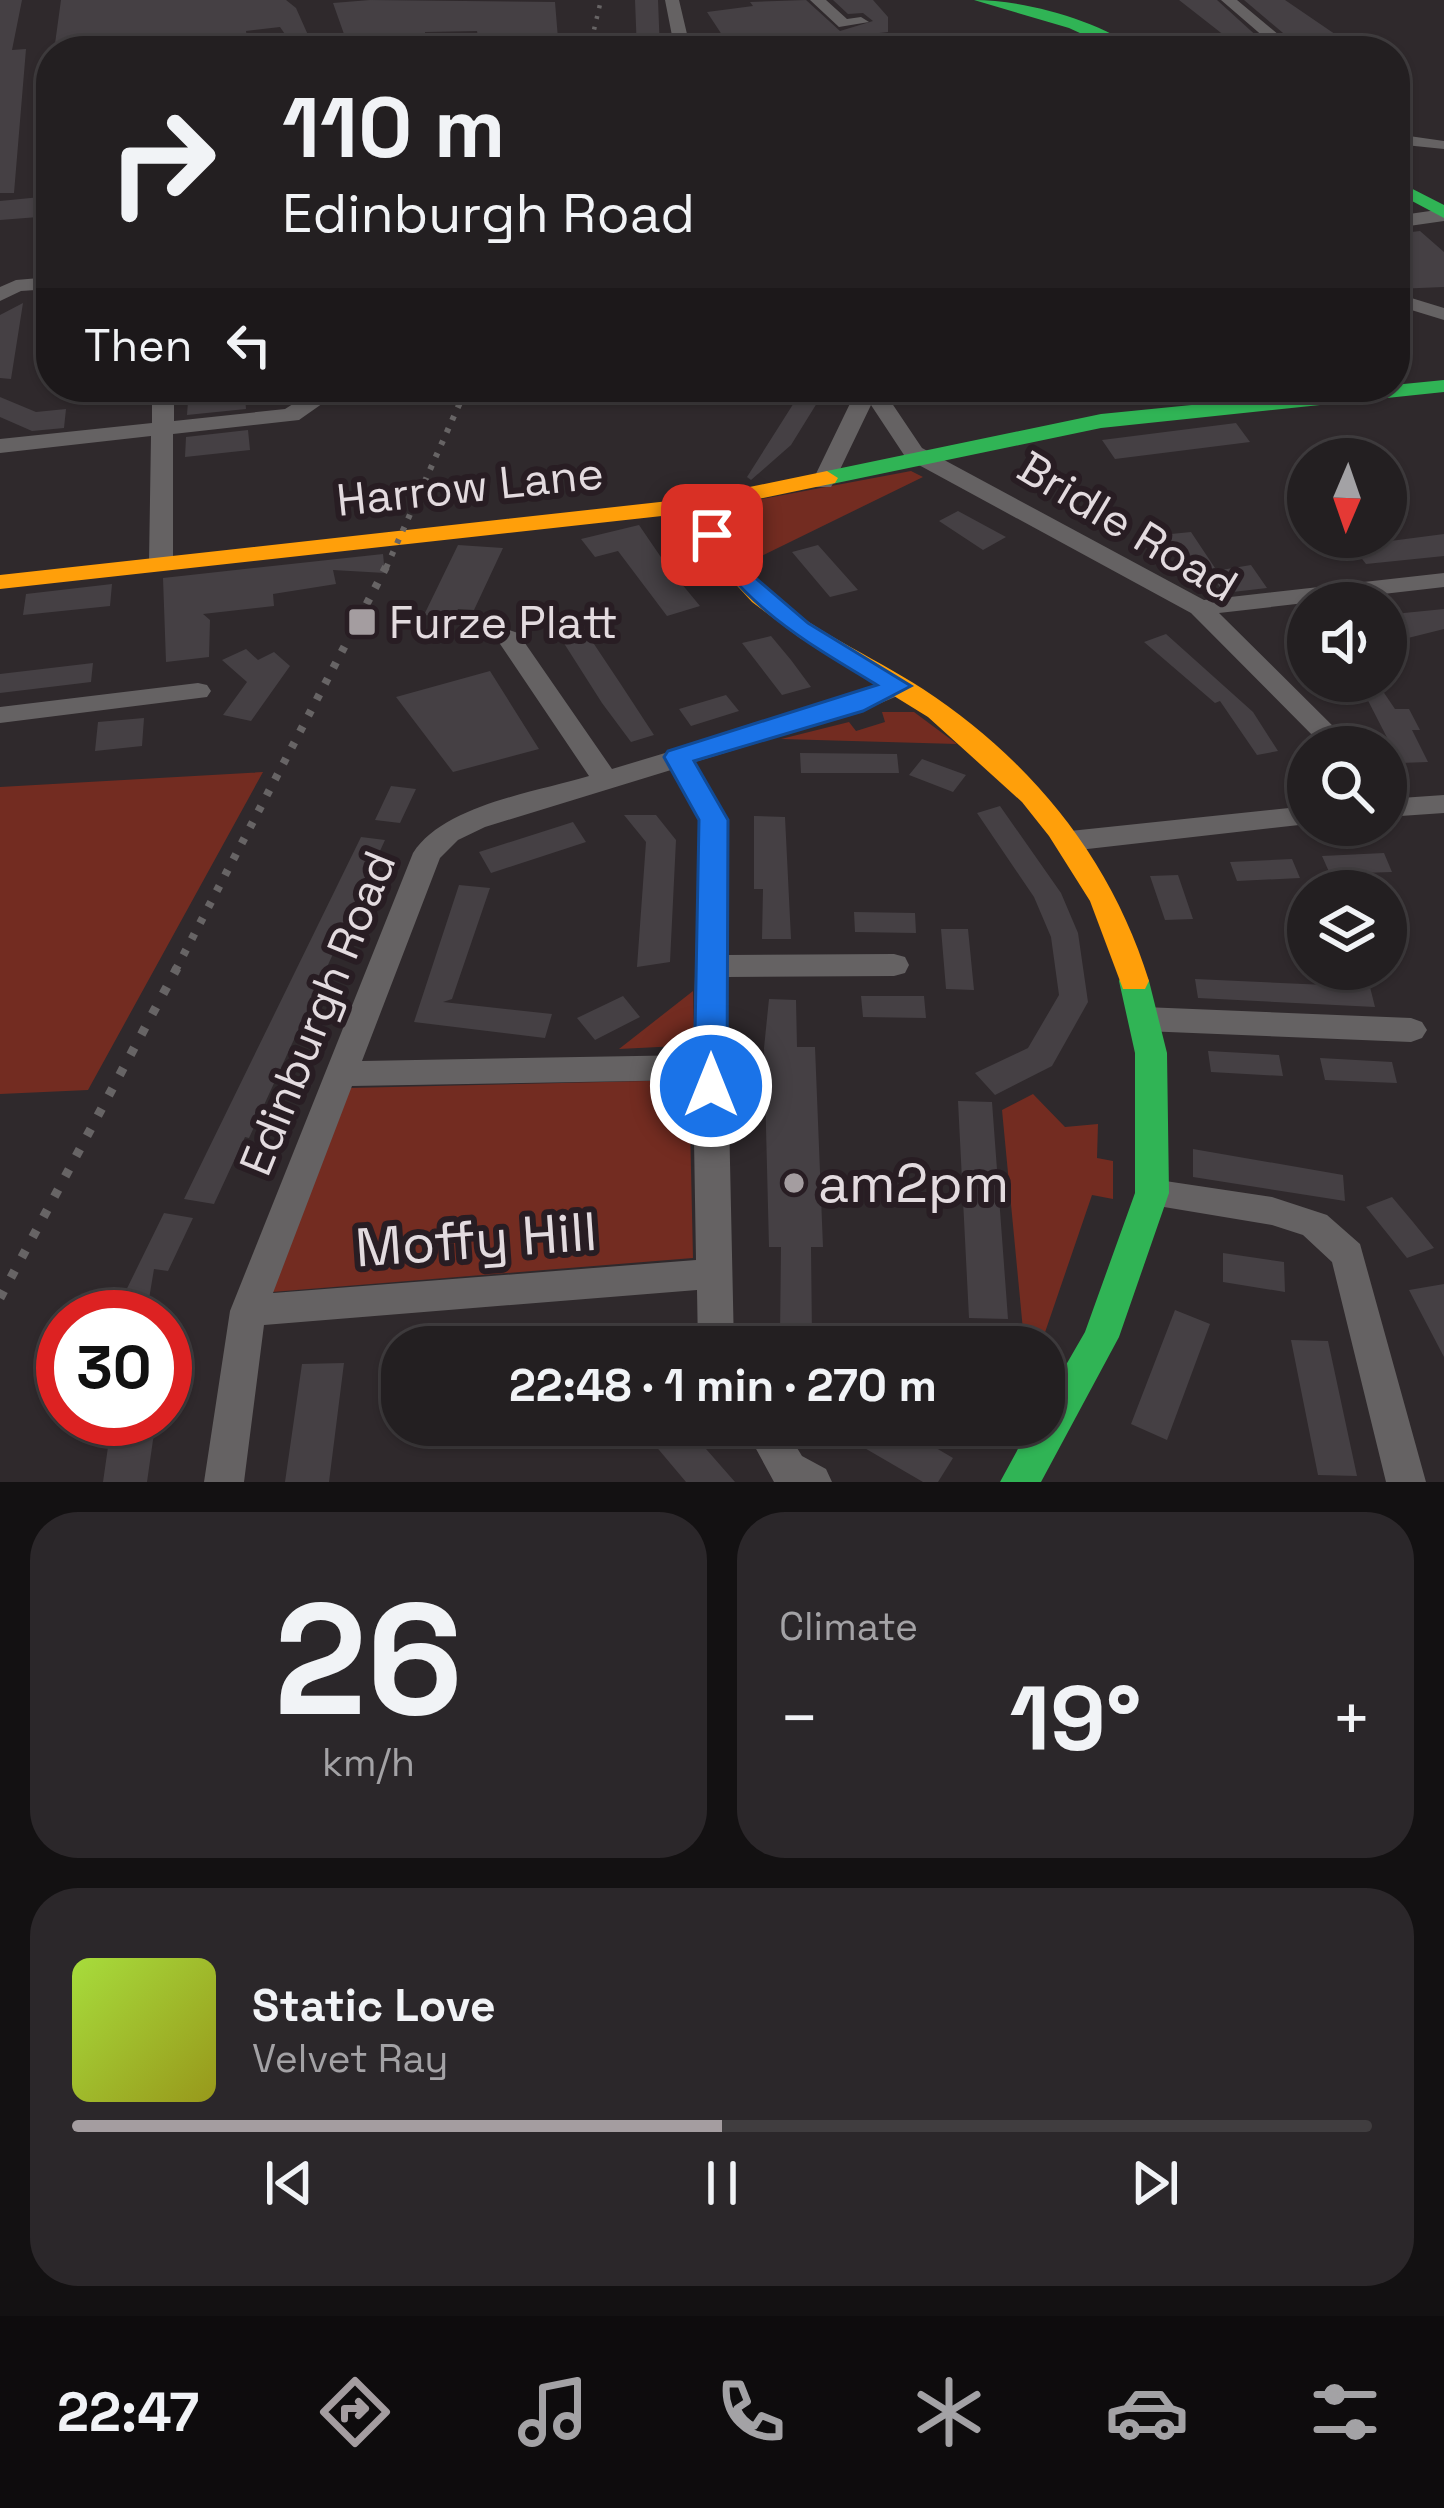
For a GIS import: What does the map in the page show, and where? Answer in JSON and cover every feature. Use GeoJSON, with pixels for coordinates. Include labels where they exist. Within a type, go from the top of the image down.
{"type":"FeatureCollection","features":[{"type":"Feature","properties":{"kind":"street"},"geometry":{"type":"LineString","coordinates":[[672,0],[679,36]]}},
{"type":"Feature","properties":{"kind":"street"},"geometry":{"type":"LineString","coordinates":[[980,0],[1099,36]]}},
{"type":"Feature","properties":{"kind":"street"},"geometry":{"type":"LineString","coordinates":[[1228,0],[1272,36]]}},
{"type":"Feature","properties":{"kind":"street"},"geometry":{"type":"LineString","coordinates":[[819,1],[844,24],[861,22]]}},
{"type":"Feature","properties":{"kind":"street"},"geometry":{"type":"LineString","coordinates":[[1410,142],[1438,145]]}},
{"type":"Feature","properties":{"kind":"street"},"geometry":{"type":"LineString","coordinates":[[1410,193],[1444,213]]}},
{"type":"Feature","properties":{"kind":"street"},"geometry":{"type":"LineString","coordinates":[[1410,219],[1444,213]]}},
{"type":"Feature","properties":{"kind":"street"},"geometry":{"type":"LineString","coordinates":[[0,295],[16,286],[36,284]]}},
{"type":"Feature","properties":{"kind":"street"},"geometry":{"type":"LineString","coordinates":[[1410,304],[1444,314]]}},
{"type":"Feature","properties":{"kind":"street","name":"Harrow Lane"},"geometry":{"type":"LineString","coordinates":[[1410,389],[1444,386]]}},
{"type":"Feature","properties":{"kind":"street"},"geometry":{"type":"LineString","coordinates":[[161,563],[162,402]]}},
{"type":"Feature","properties":{"kind":"street"},"geometry":{"type":"LineString","coordinates":[[0,446],[291,415],[311,402]]}},
{"type":"Feature","properties":{"kind":"street","name":"Bridle Road"},"geometry":{"type":"LineString","coordinates":[[823,482],[863,402]]}},
{"type":"Feature","properties":{"kind":"street","name":"Bridle Road"},"geometry":{"type":"LineString","coordinates":[[880,402],[914,453],[1200,608],[1319,726]]}},
{"type":"Feature","properties":{"kind":"street","name":"Harrow Lane"},"geometry":{"type":"LineString","coordinates":[[0,582],[696,505],[1101,421],[1287,402]]}},
{"type":"Feature","properties":{"kind":"street"},"geometry":{"type":"LineString","coordinates":[[696,505],[736,574],[799,628],[936,710],[1031,790],[1070,841],[1124,941],[1150,1053],[1152,1193],[1101,1337],[1020,1482]]}},
{"type":"Feature","properties":{"kind":"street"},"geometry":{"type":"LineString","coordinates":[[1200,608],[1444,580]]}},
{"type":"Feature","properties":{"kind":"street"},"geometry":{"type":"LineString","coordinates":[[508,638],[603,776]]}},
{"type":"Feature","properties":{"kind":"street","name":"Edinburgh Road"},"geometry":{"type":"LineString","coordinates":[[224,1482],[248,1311],[427,853],[448,833],[475,820],[603,776],[853,705],[898,686]]}},
{"type":"Feature","properties":{"kind":"street"},"geometry":{"type":"LineString","coordinates":[[0,715],[198,691]]}},
{"type":"Feature","properties":{"kind":"street"},"geometry":{"type":"LineString","coordinates":[[678,757],[713,820],[709,1066],[715,1326]]}},
{"type":"Feature","properties":{"kind":"street"},"geometry":{"type":"LineString","coordinates":[[1407,807],[1444,805]]}},
{"type":"Feature","properties":{"kind":"street"},"geometry":{"type":"LineString","coordinates":[[1070,841],[1116,832],[1287,817]]}},
{"type":"Feature","properties":{"kind":"street"},"geometry":{"type":"LineString","coordinates":[[714,966],[893,965]]}},
{"type":"Feature","properties":{"kind":"street"},"geometry":{"type":"LineString","coordinates":[[1144,1018],[1411,1030]]}},
{"type":"Feature","properties":{"kind":"street"},"geometry":{"type":"LineString","coordinates":[[338,1074],[709,1066]]}},
{"type":"Feature","properties":{"kind":"street"},"geometry":{"type":"LineString","coordinates":[[1152,1193],[1272,1211],[1315,1225],[1348,1255],[1406,1482]]}},
{"type":"Feature","properties":{"kind":"street","name":"Moffy Hill"},"geometry":{"type":"LineString","coordinates":[[248,1311],[713,1274]]}},
{"type":"Feature","properties":{"kind":"street"},"geometry":{"type":"LineString","coordinates":[[774,1446],[788,1469],[812,1482]]}},
{"type":"Feature","properties":{"kind":"shaded area"},"geometry":{"type":"Polygon","coordinates":[[[911,471],[923,477],[751,561],[718,525],[724,506],[911,471]]]}},
{"type":"Feature","properties":{"kind":"shaded area"},"geometry":{"type":"Polygon","coordinates":[[[882,712],[914,712],[957,744],[781,739],[849,722],[856,731],[885,722],[882,712]]]}},
{"type":"Feature","properties":{"kind":"shaded area"},"geometry":{"type":"Polygon","coordinates":[[[263,772],[88,1090],[0,1094],[0,787],[263,772]]]}},
{"type":"Feature","properties":{"kind":"shaded area"},"geometry":{"type":"Polygon","coordinates":[[[693,991],[694,1031],[679,1046],[619,1049],[693,991]]]}},
{"type":"Feature","properties":{"kind":"shaded area"},"geometry":{"type":"Polygon","coordinates":[[[689,1080],[693,1258],[272,1292],[349,1088],[689,1080]]]}},
{"type":"Feature","properties":{"kind":"shaded area"},"geometry":{"type":"Polygon","coordinates":[[[1033,1094],[1065,1127],[1098,1124],[1097,1158],[1113,1161],[1113,1199],[1092,1195],[1047,1326],[1023,1326],[1002,1110],[1033,1094]]]}},
{"type":"Feature","properties":{"kind":"building"},"geometry":{"type":"Polygon","coordinates":[[[0,0],[22,0],[12,50],[26,49],[14,193],[0,193],[0,0]]]}},
{"type":"Feature","properties":{"kind":"building"},"geometry":{"type":"Polygon","coordinates":[[[61,0],[286,0],[296,8],[308,35],[286,36],[280,27],[246,31],[247,36],[56,36],[61,0]]]}},
{"type":"Feature","properties":{"kind":"building"},"geometry":{"type":"Polygon","coordinates":[[[635,0],[658,0],[659,36],[636,36],[635,0]]]}},
{"type":"Feature","properties":{"kind":"building"},"geometry":{"type":"Polygon","coordinates":[[[806,0],[840,31],[873,21],[863,13],[848,14],[833,0],[873,0],[888,17],[888,32],[723,36],[707,12],[753,6],[750,2],[806,0]]]}},
{"type":"Feature","properties":{"kind":"building"},"geometry":{"type":"Polygon","coordinates":[[[1179,0],[1217,0],[1257,36],[1225,36],[1179,0]]]}},
{"type":"Feature","properties":{"kind":"building"},"geometry":{"type":"Polygon","coordinates":[[[1244,0],[1285,0],[1338,36],[1287,36],[1244,0]]]}},
{"type":"Feature","properties":{"kind":"building"},"geometry":{"type":"Polygon","coordinates":[[[555,2],[558,36],[478,36],[477,31],[345,36],[333,3],[555,2]]]}},
{"type":"Feature","properties":{"kind":"building"},"geometry":{"type":"Polygon","coordinates":[[[36,197],[36,217],[0,220],[0,201],[36,197]]]}},
{"type":"Feature","properties":{"kind":"building"},"geometry":{"type":"Polygon","coordinates":[[[1420,231],[1444,252],[1444,287],[1410,288],[1410,232],[1420,231]]]}},
{"type":"Feature","properties":{"kind":"building"},"geometry":{"type":"Polygon","coordinates":[[[23,303],[11,379],[0,378],[0,315],[23,303]]]}},
{"type":"Feature","properties":{"kind":"building"},"geometry":{"type":"Polygon","coordinates":[[[0,397],[36,412],[66,409],[64,428],[32,431],[0,417],[0,397]]]}},
{"type":"Feature","properties":{"kind":"building"},"geometry":{"type":"Polygon","coordinates":[[[188,402],[245,402],[246,409],[187,415],[188,402]]]}},
{"type":"Feature","properties":{"kind":"building"},"geometry":{"type":"Polygon","coordinates":[[[794,402],[817,402],[791,445],[751,480],[747,477],[794,402]]]}},
{"type":"Feature","properties":{"kind":"building"},"geometry":{"type":"Polygon","coordinates":[[[1236,423],[1250,442],[1115,459],[1102,440],[1236,423]]]}},
{"type":"Feature","properties":{"kind":"building"},"geometry":{"type":"Polygon","coordinates":[[[248,430],[250,450],[185,457],[186,437],[248,430]]]}},
{"type":"Feature","properties":{"kind":"building"},"geometry":{"type":"Polygon","coordinates":[[[958,511],[1006,537],[983,550],[939,521],[958,511]]]}},
{"type":"Feature","properties":{"kind":"building"},"geometry":{"type":"Polygon","coordinates":[[[639,525],[700,606],[667,616],[618,551],[595,557],[581,539],[639,525]]]}},
{"type":"Feature","properties":{"kind":"building"},"geometry":{"type":"Polygon","coordinates":[[[1191,532],[1215,568],[1189,571],[1161,535],[1191,532]]]}},
{"type":"Feature","properties":{"kind":"building"},"geometry":{"type":"Polygon","coordinates":[[[1444,534],[1444,556],[1366,564],[1361,558],[1407,558],[1407,539],[1444,534]]]}},
{"type":"Feature","properties":{"kind":"building"},"geometry":{"type":"Polygon","coordinates":[[[458,545],[503,548],[474,610],[458,609],[454,618],[424,615],[458,545]]]}},
{"type":"Feature","properties":{"kind":"building"},"geometry":{"type":"Polygon","coordinates":[[[818,545],[858,590],[830,597],[792,552],[818,545]]]}},
{"type":"Feature","properties":{"kind":"building"},"geometry":{"type":"Polygon","coordinates":[[[383,554],[385,573],[333,570],[336,584],[273,594],[274,606],[203,614],[210,620],[209,657],[166,662],[163,578],[383,554]]]}},
{"type":"Feature","properties":{"kind":"building"},"geometry":{"type":"Polygon","coordinates":[[[1251,565],[1267,588],[1224,593],[1209,572],[1251,565]]]}},
{"type":"Feature","properties":{"kind":"building"},"geometry":{"type":"Polygon","coordinates":[[[112,584],[110,606],[23,615],[26,594],[112,584]]]}},
{"type":"Feature","properties":{"kind":"building"},"geometry":{"type":"Polygon","coordinates":[[[1444,609],[1444,629],[1407,638],[1407,613],[1444,609]]]}},
{"type":"Feature","properties":{"kind":"building"},"geometry":{"type":"Polygon","coordinates":[[[584,629],[654,735],[631,742],[602,703],[560,637],[584,629]]]}},
{"type":"Feature","properties":{"kind":"building"},"geometry":{"type":"Polygon","coordinates":[[[1166,634],[1253,712],[1278,751],[1257,755],[1220,701],[1215,703],[1144,642],[1166,634]]]}},
{"type":"Feature","properties":{"kind":"building"},"geometry":{"type":"Polygon","coordinates":[[[771,636],[811,687],[782,695],[742,643],[771,636]]]}},
{"type":"Feature","properties":{"kind":"building"},"geometry":{"type":"Polygon","coordinates":[[[246,649],[258,660],[274,652],[290,666],[251,721],[223,715],[247,682],[222,660],[246,649]]]}},
{"type":"Feature","properties":{"kind":"building"},"geometry":{"type":"Polygon","coordinates":[[[93,663],[91,682],[0,693],[0,674],[93,663]]]}},
{"type":"Feature","properties":{"kind":"building"},"geometry":{"type":"Polygon","coordinates":[[[490,671],[539,749],[453,772],[396,697],[490,671]]]}},
{"type":"Feature","properties":{"kind":"building"},"geometry":{"type":"Polygon","coordinates":[[[726,695],[739,711],[691,726],[679,709],[726,695]]]}},
{"type":"Feature","properties":{"kind":"building"},"geometry":{"type":"Polygon","coordinates":[[[1369,702],[1390,702],[1395,709],[1409,709],[1420,730],[1412,730],[1428,762],[1407,763],[1407,726],[1381,726],[1369,702]]]}},
{"type":"Feature","properties":{"kind":"building"},"geometry":{"type":"Polygon","coordinates":[[[144,718],[142,746],[95,751],[98,722],[144,718]]]}},
{"type":"Feature","properties":{"kind":"building"},"geometry":{"type":"Polygon","coordinates":[[[800,753],[897,754],[899,773],[801,773],[800,753]]]}},
{"type":"Feature","properties":{"kind":"building"},"geometry":{"type":"Polygon","coordinates":[[[922,759],[966,775],[953,792],[909,775],[922,759]]]}},
{"type":"Feature","properties":{"kind":"building"},"geometry":{"type":"Polygon","coordinates":[[[391,786],[416,789],[400,823],[375,820],[391,786]]]}},
{"type":"Feature","properties":{"kind":"building"},"geometry":{"type":"Polygon","coordinates":[[[1000,806],[1061,893],[1078,933],[1088,1002],[1052,1066],[995,1095],[975,1073],[1028,1048],[1059,995],[1051,937],[1034,897],[977,813],[1000,806]]]}},
{"type":"Feature","properties":{"kind":"building"},"geometry":{"type":"Polygon","coordinates":[[[624,815],[656,815],[676,840],[670,962],[637,967],[646,842],[624,815]]]}},
{"type":"Feature","properties":{"kind":"building"},"geometry":{"type":"Polygon","coordinates":[[[754,816],[785,817],[791,939],[762,939],[763,889],[754,889],[754,816]]]}},
{"type":"Feature","properties":{"kind":"building"},"geometry":{"type":"Polygon","coordinates":[[[573,822],[586,842],[491,873],[479,852],[573,822]]]}},
{"type":"Feature","properties":{"kind":"building"},"geometry":{"type":"Polygon","coordinates":[[[361,837],[385,840],[249,1138],[245,1137],[214,1204],[184,1199],[361,837]]]}},
{"type":"Feature","properties":{"kind":"building"},"geometry":{"type":"Polygon","coordinates":[[[1384,853],[1391,870],[1328,870],[1322,856],[1384,853]]]}},
{"type":"Feature","properties":{"kind":"building"},"geometry":{"type":"Polygon","coordinates":[[[1292,859],[1297,870],[1287,870],[1287,879],[1237,881],[1230,862],[1292,859]]]}},
{"type":"Feature","properties":{"kind":"building"},"geometry":{"type":"Polygon","coordinates":[[[1178,875],[1193,919],[1165,920],[1150,876],[1178,875]]]}},
{"type":"Feature","properties":{"kind":"building"},"geometry":{"type":"Polygon","coordinates":[[[459,885],[490,888],[452,999],[443,1002],[552,1014],[545,1038],[414,1022],[459,885]]]}},
{"type":"Feature","properties":{"kind":"building"},"geometry":{"type":"Polygon","coordinates":[[[854,912],[915,913],[916,933],[855,932],[854,912]]]}},
{"type":"Feature","properties":{"kind":"building"},"geometry":{"type":"Polygon","coordinates":[[[941,929],[968,929],[974,990],[946,989],[941,929]]]}},
{"type":"Feature","properties":{"kind":"building"},"geometry":{"type":"Polygon","coordinates":[[[1195,979],[1287,983],[1287,990],[1371,990],[1375,1007],[1198,998],[1195,979]]]}},
{"type":"Feature","properties":{"kind":"building"},"geometry":{"type":"Polygon","coordinates":[[[623,996],[640,1017],[595,1040],[577,1018],[623,996]]]}},
{"type":"Feature","properties":{"kind":"building"},"geometry":{"type":"Polygon","coordinates":[[[861,996],[924,996],[926,1018],[863,1017],[861,996]]]}},
{"type":"Feature","properties":{"kind":"building"},"geometry":{"type":"Polygon","coordinates":[[[769,999],[796,1000],[797,1047],[815,1047],[823,1247],[811,1247],[812,1326],[780,1326],[781,1247],[769,1247],[764,1048],[769,999]]]}},
{"type":"Feature","properties":{"kind":"building"},"geometry":{"type":"Polygon","coordinates":[[[1208,1051],[1279,1055],[1283,1076],[1211,1072],[1208,1051]]]}},
{"type":"Feature","properties":{"kind":"building"},"geometry":{"type":"Polygon","coordinates":[[[1320,1058],[1392,1062],[1397,1083],[1325,1080],[1320,1058]]]}},
{"type":"Feature","properties":{"kind":"building"},"geometry":{"type":"Polygon","coordinates":[[[958,1101],[992,1102],[1008,1319],[969,1318],[958,1101]]]}},
{"type":"Feature","properties":{"kind":"building"},"geometry":{"type":"Polygon","coordinates":[[[1193,1149],[1343,1175],[1345,1201],[1193,1177],[1193,1149]]]}},
{"type":"Feature","properties":{"kind":"building"},"geometry":{"type":"Polygon","coordinates":[[[1392,1197],[1434,1248],[1407,1258],[1366,1207],[1392,1197]]]}},
{"type":"Feature","properties":{"kind":"building"},"geometry":{"type":"Polygon","coordinates":[[[164,1213],[193,1218],[168,1271],[154,1269],[150,1290],[126,1290],[164,1213]]]}},
{"type":"Feature","properties":{"kind":"building"},"geometry":{"type":"Polygon","coordinates":[[[1223,1253],[1284,1262],[1285,1292],[1223,1282],[1223,1253]]]}},
{"type":"Feature","properties":{"kind":"building"},"geometry":{"type":"Polygon","coordinates":[[[1444,1284],[1444,1357],[1409,1290],[1444,1284]]]}},
{"type":"Feature","properties":{"kind":"building"},"geometry":{"type":"Polygon","coordinates":[[[1175,1310],[1210,1324],[1167,1440],[1131,1424],[1175,1310]]]}},
{"type":"Feature","properties":{"kind":"building"},"geometry":{"type":"Polygon","coordinates":[[[1291,1340],[1328,1341],[1357,1476],[1318,1475],[1291,1340]]]}},
{"type":"Feature","properties":{"kind":"building"},"geometry":{"type":"Polygon","coordinates":[[[344,1363],[329,1482],[285,1482],[302,1364],[344,1363]]]}},
{"type":"Feature","properties":{"kind":"building"},"geometry":{"type":"Polygon","coordinates":[[[108,1446],[152,1446],[147,1482],[103,1482],[108,1446]]]}},
{"type":"Feature","properties":{"kind":"building"},"geometry":{"type":"Polygon","coordinates":[[[656,1446],[703,1446],[735,1482],[686,1482],[656,1446]]]}},
{"type":"Feature","properties":{"kind":"building"},"geometry":{"type":"Polygon","coordinates":[[[861,1446],[933,1446],[953,1458],[938,1482],[923,1482],[861,1446]]]}},
{"type":"Feature","properties":{"kind":"railway"},"geometry":{"type":"LineString","coordinates":[[593,36],[601,0]]}},
{"type":"Feature","properties":{"kind":"railway"},"geometry":{"type":"LineString","coordinates":[[386,568],[460,402]]}},
{"type":"Feature","properties":{"kind":"railway"},"geometry":{"type":"LineString","coordinates":[[175,971],[387,565]]}},
{"type":"Feature","properties":{"kind":"railway"},"geometry":{"type":"LineString","coordinates":[[0,1298],[177,968]]}},
{"type":"Feature","properties":{"kind":"traffic: fast"},"geometry":{"type":"LineString","coordinates":[[981,0],[1099,36]]}},
{"type":"Feature","properties":{"kind":"traffic: fast"},"geometry":{"type":"LineString","coordinates":[[1410,193],[1444,212]]}},
{"type":"Feature","properties":{"kind":"traffic: fast"},"geometry":{"type":"LineString","coordinates":[[1410,389],[1444,386]]}},
{"type":"Feature","properties":{"kind":"traffic: fast"},"geometry":{"type":"LineString","coordinates":[[827,478],[1101,421],[1287,402]]}},
{"type":"Feature","properties":{"kind":"traffic: fast"},"geometry":{"type":"LineString","coordinates":[[1020,1482],[1101,1337],[1152,1193],[1151,1053],[1134,981]]}},
{"type":"Feature","properties":{"kind":"traffic: slow"},"geometry":{"type":"LineString","coordinates":[[0,582],[696,505],[827,478]]}},
{"type":"Feature","properties":{"kind":"traffic: slow"},"geometry":{"type":"LineString","coordinates":[[696,505],[727,560],[761,597],[937,711],[1032,796],[1060,829],[1105,901],[1134,981]]}},
{"type":"Feature","properties":{"kind":"place","name":"Furze Platt"},"geometry":{"type":"Point","coordinates":[362,622]}},
{"type":"Feature","properties":{"kind":"place","name":"am2pm"},"geometry":{"type":"Point","coordinates":[794,1183]}},
{"type":"Feature","properties":{"kind":"route"},"geometry":{"type":"LineString","coordinates":[[711,1086],[713,820],[678,757],[853,705],[898,686],[799,628],[736,574],[712,535]]}}]}
